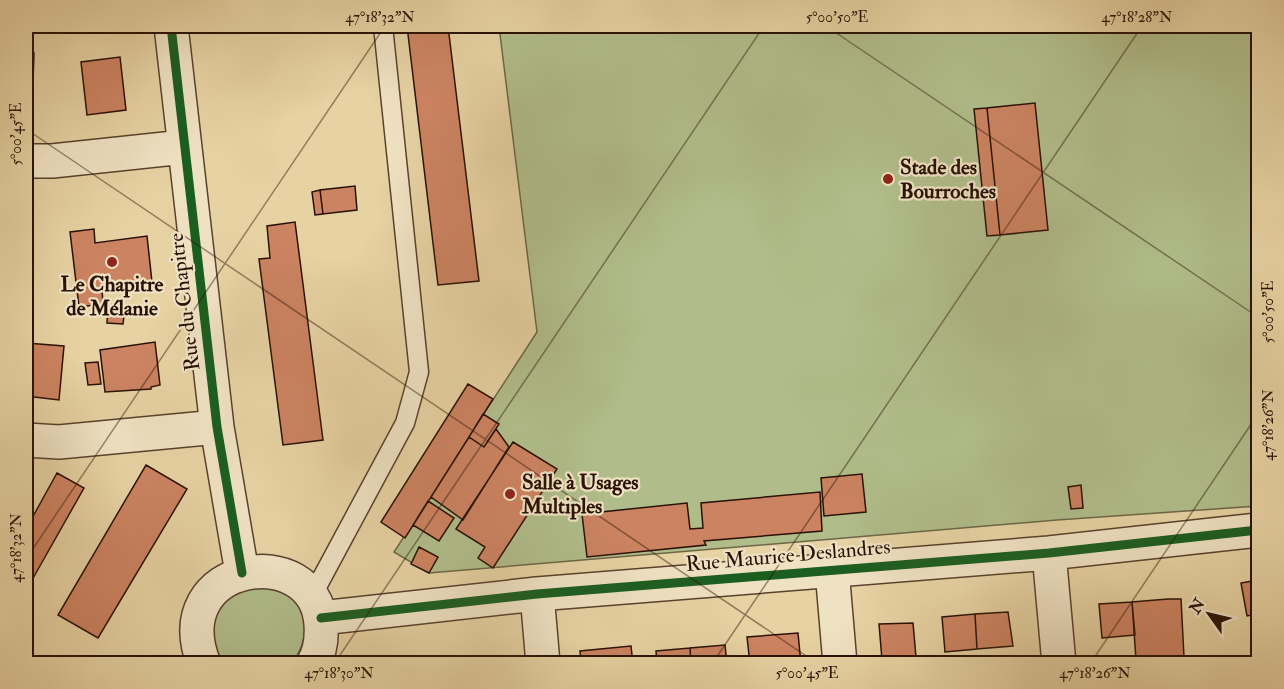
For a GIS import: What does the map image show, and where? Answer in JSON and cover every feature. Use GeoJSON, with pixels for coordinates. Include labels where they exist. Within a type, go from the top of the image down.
{"type":"FeatureCollection","features":[{"type":"Feature","properties":{"kind":"street","name":"Rue du Chapitre"},"geometry":{"type":"LineString","coordinates":[[171,26],[218,427],[242,573]]}},
{"type":"Feature","properties":{"kind":"street"},"geometry":{"type":"LineString","coordinates":[[26,161],[52,161],[184,147]]}},
{"type":"Feature","properties":{"kind":"street"},"geometry":{"type":"LineString","coordinates":[[26,440],[58,442],[218,427]]}},
{"type":"Feature","properties":{"kind":"street","name":"Rue Maurice Deslandres"},"geometry":{"type":"LineString","coordinates":[[316,608],[537,594],[1049,553],[1258,530]]}},
{"type":"Feature","properties":{"kind":"street"},"geometry":{"type":"LineString","coordinates":[[1049,553],[1059,663]]}},
{"type":"Feature","properties":{"kind":"street"},"geometry":{"type":"LineString","coordinates":[[204,663],[197,646],[197,627],[201,609],[218,586],[242,573],[261,570],[281,574],[298,583],[316,608],[322,637],[313,663]]}},
{"type":"Feature","properties":{"kind":"street"},"geometry":{"type":"LineString","coordinates":[[832,570],[840,663]]}},
{"type":"Feature","properties":{"kind":"street"},"geometry":{"type":"LineString","coordinates":[[537,594],[543,663]]}},
{"type":"Feature","properties":{"kind":"lane"},"geometry":{"type":"LineString","coordinates":[[316,608],[405,423],[419,372],[383,26]]}},
{"type":"Feature","properties":{"kind":"green space","name":"Stade des Bourroches"},"geometry":{"type":"Polygon","coordinates":[[[499,26],[1258,26],[1258,506],[1057,520],[429,573],[394,552],[537,332],[499,26]]]}},
{"type":"Feature","properties":{"kind":"green space"},"geometry":{"type":"Polygon","coordinates":[[[261,584],[288,595],[296,602],[301,610],[305,628],[301,647],[292,663],[225,663],[215,646],[213,636],[215,615],[219,606],[233,592],[261,584]]]}},
{"type":"Feature","properties":{"kind":"building"},"geometry":{"type":"Polygon","coordinates":[[[407,26],[448,26],[479,281],[438,285],[407,26]]]}},
{"type":"Feature","properties":{"kind":"building"},"geometry":{"type":"Polygon","coordinates":[[[26,52],[34,53],[32,112],[26,111],[26,52]]]}},
{"type":"Feature","properties":{"kind":"building"},"geometry":{"type":"Polygon","coordinates":[[[120,57],[126,110],[87,115],[81,62],[120,57]]]}},
{"type":"Feature","properties":{"kind":"building"},"geometry":{"type":"Polygon","coordinates":[[[1035,103],[1048,230],[1000,235],[987,108],[1035,103]]]}},
{"type":"Feature","properties":{"kind":"building"},"geometry":{"type":"Polygon","coordinates":[[[987,108],[1000,235],[987,236],[974,109],[987,108]]]}},
{"type":"Feature","properties":{"kind":"building"},"geometry":{"type":"Polygon","coordinates":[[[355,186],[357,210],[323,214],[320,190],[355,186]]]}},
{"type":"Feature","properties":{"kind":"building"},"geometry":{"type":"Polygon","coordinates":[[[320,190],[323,214],[315,215],[312,192],[320,190]]]}},
{"type":"Feature","properties":{"kind":"building"},"geometry":{"type":"Polygon","coordinates":[[[26,203],[31,203],[29,251],[26,251],[26,203]]]}},
{"type":"Feature","properties":{"kind":"building"},"geometry":{"type":"Polygon","coordinates":[[[295,222],[323,440],[283,445],[259,259],[270,258],[267,226],[295,222]]]}},
{"type":"Feature","properties":{"kind":"building","name":"Le Chapitre de Mélanie"},"geometry":{"type":"Polygon","coordinates":[[[94,229],[95,243],[147,236],[152,282],[102,289],[103,304],[79,307],[70,232],[94,229]]]}},
{"type":"Feature","properties":{"kind":"building"},"geometry":{"type":"Polygon","coordinates":[[[108,307],[125,308],[123,324],[107,323],[108,307]]]}},
{"type":"Feature","properties":{"kind":"building"},"geometry":{"type":"Polygon","coordinates":[[[155,342],[160,385],[151,387],[151,389],[105,392],[100,350],[155,342]]]}},
{"type":"Feature","properties":{"kind":"building"},"geometry":{"type":"Polygon","coordinates":[[[26,343],[64,346],[59,400],[26,396],[26,343]]]}},
{"type":"Feature","properties":{"kind":"building"},"geometry":{"type":"Polygon","coordinates":[[[98,362],[101,384],[88,385],[85,363],[98,362]]]}},
{"type":"Feature","properties":{"kind":"building"},"geometry":{"type":"Polygon","coordinates":[[[468,384],[493,399],[405,538],[381,522],[468,384]]]}},
{"type":"Feature","properties":{"kind":"building"},"geometry":{"type":"Polygon","coordinates":[[[483,414],[499,424],[484,447],[469,437],[483,414]]]}},
{"type":"Feature","properties":{"kind":"building"},"geometry":{"type":"Polygon","coordinates":[[[496,429],[509,447],[463,520],[431,497],[469,437],[484,447],[496,429]]]}},
{"type":"Feature","properties":{"kind":"building","name":"Salle à Usages Multiples"},"geometry":{"type":"Polygon","coordinates":[[[513,442],[557,469],[493,568],[478,558],[485,547],[456,529],[513,442]]]}},
{"type":"Feature","properties":{"kind":"building"},"geometry":{"type":"Polygon","coordinates":[[[146,465],[187,489],[98,638],[58,615],[146,465]]]}},
{"type":"Feature","properties":{"kind":"building"},"geometry":{"type":"Polygon","coordinates":[[[57,473],[84,488],[32,580],[26,576],[26,529],[57,473]]]}},
{"type":"Feature","properties":{"kind":"building"},"geometry":{"type":"Polygon","coordinates":[[[862,474],[866,512],[824,516],[821,478],[862,474]]]}},
{"type":"Feature","properties":{"kind":"building"},"geometry":{"type":"Polygon","coordinates":[[[1081,485],[1083,508],[1071,509],[1068,487],[1081,485]]]}},
{"type":"Feature","properties":{"kind":"building"},"geometry":{"type":"Polygon","coordinates":[[[820,492],[822,531],[704,541],[706,545],[587,557],[582,514],[687,503],[690,529],[703,528],[701,503],[820,492]]]}},
{"type":"Feature","properties":{"kind":"building"},"geometry":{"type":"Polygon","coordinates":[[[428,501],[454,518],[439,541],[413,525],[428,501]]]}},
{"type":"Feature","properties":{"kind":"building"},"geometry":{"type":"Polygon","coordinates":[[[419,547],[438,557],[429,573],[411,564],[419,547]]]}},
{"type":"Feature","properties":{"kind":"building"},"geometry":{"type":"Polygon","coordinates":[[[1258,580],[1258,614],[1247,616],[1241,583],[1258,580]]]}},
{"type":"Feature","properties":{"kind":"building"},"geometry":{"type":"Polygon","coordinates":[[[1181,599],[1184,657],[1136,660],[1132,602],[1181,599]]]}},
{"type":"Feature","properties":{"kind":"building"},"geometry":{"type":"Polygon","coordinates":[[[1132,602],[1135,635],[1102,638],[1099,604],[1132,602]]]}},
{"type":"Feature","properties":{"kind":"building"},"geometry":{"type":"Polygon","coordinates":[[[1008,612],[1013,646],[977,649],[975,614],[1008,612]]]}},
{"type":"Feature","properties":{"kind":"building"},"geometry":{"type":"Polygon","coordinates":[[[975,614],[977,649],[945,652],[942,617],[975,614]]]}},
{"type":"Feature","properties":{"kind":"building"},"geometry":{"type":"Polygon","coordinates":[[[913,623],[916,657],[882,660],[879,624],[913,623]]]}},
{"type":"Feature","properties":{"kind":"building"},"geometry":{"type":"Polygon","coordinates":[[[798,633],[801,664],[750,664],[747,637],[798,633]]]}},
{"type":"Feature","properties":{"kind":"building"},"geometry":{"type":"Polygon","coordinates":[[[725,645],[727,664],[691,664],[690,648],[725,645]]]}},
{"type":"Feature","properties":{"kind":"building"},"geometry":{"type":"Polygon","coordinates":[[[631,646],[633,664],[581,664],[580,651],[631,646]]]}},
{"type":"Feature","properties":{"kind":"building"},"geometry":{"type":"Polygon","coordinates":[[[690,648],[691,664],[657,664],[656,651],[690,648]]]}},
{"type":"Feature","properties":{"kind":"building"},"geometry":{"type":"Polygon","coordinates":[[[500,657],[500,664],[464,664],[463,660],[500,657]]]}},
{"type":"Feature","properties":{"kind":"cycle path"},"geometry":{"type":"LineString","coordinates":[[171,26],[217,427],[242,573]]}},
{"type":"Feature","properties":{"kind":"cycle path"},"geometry":{"type":"LineString","coordinates":[[321,618],[537,594],[1049,553],[1258,530]]}},
{"type":"Feature","properties":{"kind":"place","name":"Stade des Bourroches"},"geometry":{"type":"Point","coordinates":[888,179]}},
{"type":"Feature","properties":{"kind":"place","name":"Le Chapitre de Mélanie"},"geometry":{"type":"Point","coordinates":[112,262]}},
{"type":"Feature","properties":{"kind":"place","name":"Salle à Usages Multiples"},"geometry":{"type":"Point","coordinates":[510,494]}}]}
